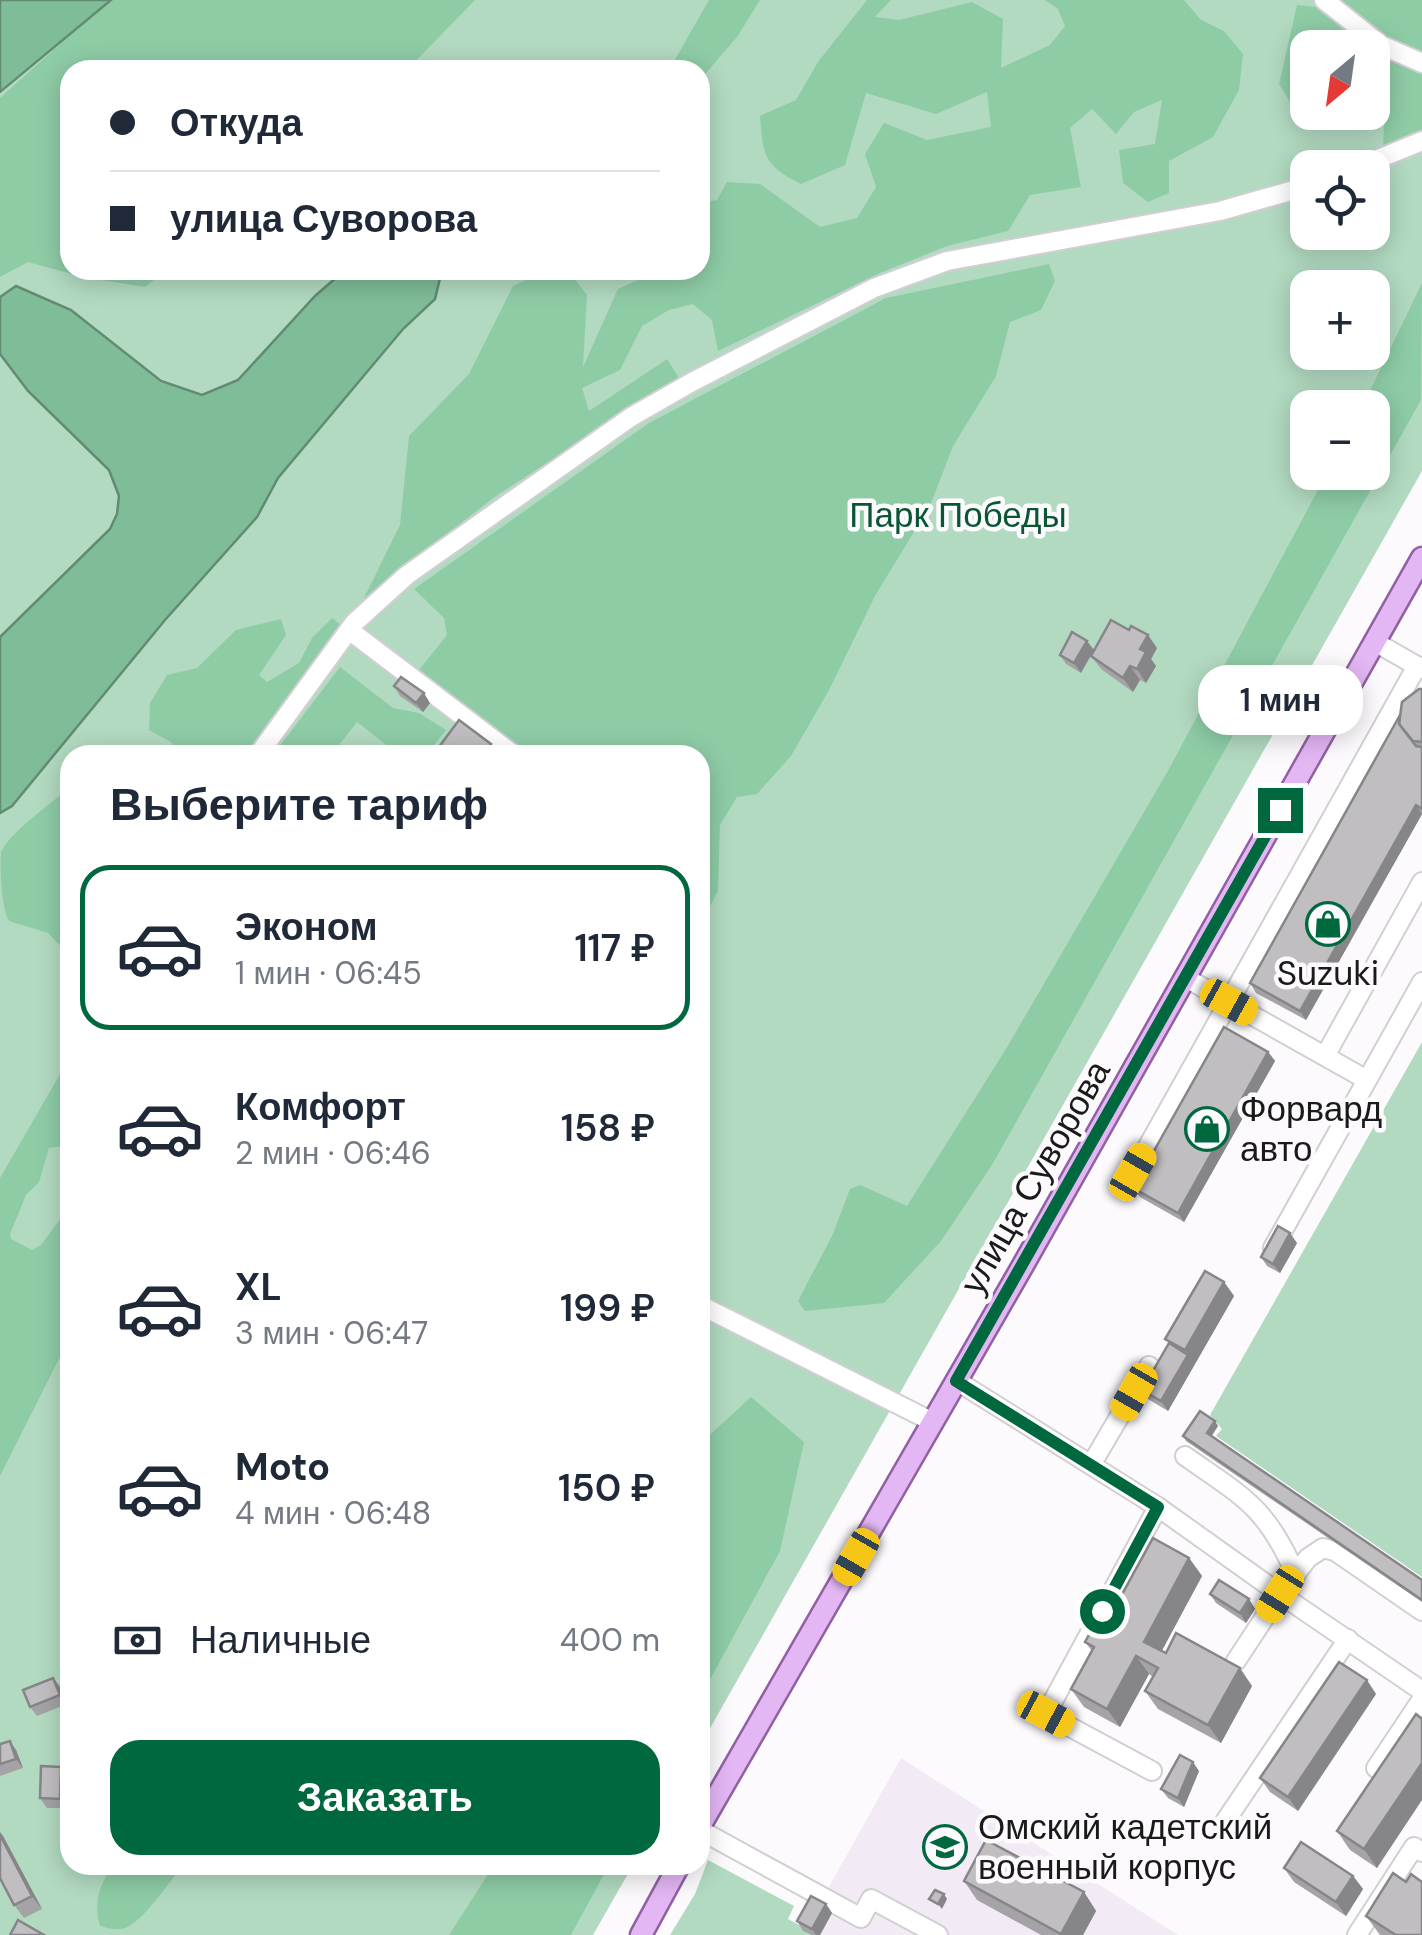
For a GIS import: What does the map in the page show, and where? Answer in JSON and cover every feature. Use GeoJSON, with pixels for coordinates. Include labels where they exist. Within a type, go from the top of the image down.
{"type":"FeatureCollection","features":[{"type":"Feature","properties":{"kind":"main road","name":"улица Суворова"},"geometry":{"type":"LineString","coordinates":[[710,1811],[1422,558]]}},
{"type":"Feature","properties":{"kind":"main road"},"geometry":{"type":"LineString","coordinates":[[640,1935],[673,1875]]}},
{"type":"Feature","properties":{"kind":"lane"},"geometry":{"type":"LineString","coordinates":[[1324,0],[1381,45],[1422,63]]}},
{"type":"Feature","properties":{"kind":"lane"},"geometry":{"type":"LineString","coordinates":[[1390,154],[1422,141]]}},
{"type":"Feature","properties":{"kind":"lane"},"geometry":{"type":"LineString","coordinates":[[265,745],[349,630],[407,574],[631,417],[692,382],[874,288],[947,262],[1220,211],[1290,191]]}},
{"type":"Feature","properties":{"kind":"lane"},"geometry":{"type":"LineString","coordinates":[[349,630],[501,745]]}},
{"type":"Feature","properties":{"kind":"lane"},"geometry":{"type":"LineString","coordinates":[[1133,1172],[1420,667],[1375,642]]}},
{"type":"Feature","properties":{"kind":"lane"},"geometry":{"type":"LineString","coordinates":[[1324,1056],[1422,882]]}},
{"type":"Feature","properties":{"kind":"lane"},"geometry":{"type":"LineString","coordinates":[[1186,978],[1367,1080]]}},
{"type":"Feature","properties":{"kind":"lane"},"geometry":{"type":"LineString","coordinates":[[1270,1253],[1422,982]]}},
{"type":"Feature","properties":{"kind":"lane"},"geometry":{"type":"LineString","coordinates":[[710,1310],[933,1422]]}},
{"type":"Feature","properties":{"kind":"lane"},"geometry":{"type":"LineString","coordinates":[[1092,1465],[1149,1366]]}},
{"type":"Feature","properties":{"kind":"lane"},"geometry":{"type":"LineString","coordinates":[[956,1381],[1158,1507],[1422,1691]]}},
{"type":"Feature","properties":{"kind":"lane"},"geometry":{"type":"LineString","coordinates":[[1185,1456],[1256,1506],[1279,1535],[1296,1574]]}},
{"type":"Feature","properties":{"kind":"lane"},"geometry":{"type":"LineString","coordinates":[[1152,1772],[1046,1714],[1158,1507]]}},
{"type":"Feature","properties":{"kind":"lane"},"geometry":{"type":"LineString","coordinates":[[1236,1661],[1280,1594],[1308,1558],[1323,1548],[1336,1551],[1422,1611]]}},
{"type":"Feature","properties":{"kind":"lane"},"geometry":{"type":"LineString","coordinates":[[1222,1826],[1348,1639]]}},
{"type":"Feature","properties":{"kind":"lane"},"geometry":{"type":"LineString","coordinates":[[1376,1768],[1422,1700]]}},
{"type":"Feature","properties":{"kind":"lane"},"geometry":{"type":"LineString","coordinates":[[710,1834],[861,1918]]}},
{"type":"Feature","properties":{"kind":"lane"},"geometry":{"type":"LineString","coordinates":[[1357,1935],[1414,1847],[1422,1852]]}},
{"type":"Feature","properties":{"kind":"lane"},"geometry":{"type":"LineString","coordinates":[[852,1935],[872,1898],[938,1935]]}},
{"type":"Feature","properties":{"kind":"shaded area"},"geometry":{"type":"Polygon","coordinates":[[[0,0],[111,0],[0,92],[0,0]]]}},
{"type":"Feature","properties":{"kind":"shaded area"},"geometry":{"type":"Polygon","coordinates":[[[109,0],[475,0],[417,60],[60,60],[60,271],[28,262],[0,277],[0,98],[109,0]]]}},
{"type":"Feature","properties":{"kind":"shaded area"},"geometry":{"type":"Polygon","coordinates":[[[709,0],[760,0],[737,37],[710,68],[710,60],[675,60],[709,0]]]}},
{"type":"Feature","properties":{"kind":"shaded area"},"geometry":{"type":"Polygon","coordinates":[[[867,0],[891,0],[875,17],[899,20],[972,2],[1003,19],[1001,68],[1050,45],[1065,26],[1058,9],[1045,0],[1184,0],[1201,20],[1224,31],[1243,54],[1239,90],[1213,137],[1169,161],[1169,193],[1148,202],[1123,183],[1119,150],[1155,144],[1162,100],[1134,112],[1116,134],[1092,109],[1070,128],[1081,187],[1030,195],[1008,231],[947,246],[880,273],[718,351],[712,320],[693,304],[669,310],[642,326],[620,370],[582,388],[589,411],[667,359],[679,378],[496,496],[364,598],[400,525],[409,436],[469,374],[513,286],[526,280],[576,280],[587,295],[583,367],[618,289],[638,280],[710,280],[710,201],[717,200],[727,182],[760,184],[820,227],[857,218],[876,187],[865,154],[884,123],[927,140],[991,127],[987,92],[936,114],[866,93],[845,165],[801,184],[779,171],[768,158],[760,116],[796,100],[818,62],[867,0]]]}},
{"type":"Feature","properties":{"kind":"shaded area"},"geometry":{"type":"Polygon","coordinates":[[[1331,0],[1422,0],[1422,132],[1383,147],[1384,130],[1390,130],[1390,30],[1291,30],[1297,5],[1316,7],[1331,0]]]}},
{"type":"Feature","properties":{"kind":"shaded area"},"geometry":{"type":"Polygon","coordinates":[[[1290,36],[1290,102],[1279,84],[1290,36]]]}},
{"type":"Feature","properties":{"kind":"shaded area"},"geometry":{"type":"Polygon","coordinates":[[[1049,264],[1055,281],[1041,310],[1010,322],[996,376],[953,446],[930,506],[876,594],[791,756],[757,794],[737,797],[720,825],[718,891],[710,906],[710,745],[511,745],[419,670],[447,635],[444,618],[414,589],[649,423],[886,298],[1049,264]]]}},
{"type":"Feature","properties":{"kind":"shaded area"},"geometry":{"type":"Polygon","coordinates":[[[102,280],[154,280],[145,287],[102,280]]]}},
{"type":"Feature","properties":{"kind":"shaded area"},"geometry":{"type":"Polygon","coordinates":[[[333,280],[440,280],[435,299],[403,329],[278,478],[257,517],[165,620],[12,806],[0,813],[0,637],[110,529],[119,496],[109,470],[28,391],[0,354],[0,297],[16,286],[71,310],[161,381],[202,395],[238,380],[333,280]]]}},
{"type":"Feature","properties":{"kind":"shaded area"},"geometry":{"type":"Polygon","coordinates":[[[1422,283],[1421,400],[1390,455],[1390,390],[1370,390],[1380,370],[1390,370],[1390,349],[1422,283]]]}},
{"type":"Feature","properties":{"kind":"shaded area"},"geometry":{"type":"Polygon","coordinates":[[[1318,490],[1371,490],[992,1165],[941,1241],[884,1303],[805,1311],[798,1301],[832,1236],[850,1189],[860,1185],[907,1206],[1006,1049],[1169,769],[1318,490]]]}},
{"type":"Feature","properties":{"kind":"shaded area"},"geometry":{"type":"Polygon","coordinates":[[[332,618],[342,626],[253,745],[173,745],[149,730],[150,703],[167,675],[197,668],[236,630],[281,619],[286,635],[259,675],[267,682],[299,663],[312,638],[332,618]]]}},
{"type":"Feature","properties":{"kind":"shaded area"},"geometry":{"type":"Polygon","coordinates":[[[340,667],[393,708],[419,713],[446,730],[434,745],[386,745],[357,722],[339,745],[281,745],[340,667]]]}},
{"type":"Feature","properties":{"kind":"shaded area"},"geometry":{"type":"Polygon","coordinates":[[[60,795],[60,946],[48,933],[9,921],[6,914],[1,852],[60,795]]]}},
{"type":"Feature","properties":{"kind":"shaded area"},"geometry":{"type":"Polygon","coordinates":[[[60,1074],[60,1146],[49,1148],[39,1182],[26,1195],[10,1234],[11,1239],[32,1250],[41,1245],[60,1219],[60,1357],[0,1476],[0,1178],[60,1074]]]}},
{"type":"Feature","properties":{"kind":"shaded area"},"geometry":{"type":"Polygon","coordinates":[[[751,1397],[804,1442],[780,1551],[710,1680],[710,1435],[751,1397]]]}},
{"type":"Feature","properties":{"kind":"shaded area","name":"Омский кадетский военный корпус"},"geometry":{"type":"Polygon","coordinates":[[[901,1758],[1178,1935],[802,1935],[901,1758]]]}},
{"type":"Feature","properties":{"kind":"shaded area"},"geometry":{"type":"Polygon","coordinates":[[[107,1875],[175,1875],[141,1917],[119,1929],[100,1926],[97,1909],[107,1875]]]}},
{"type":"Feature","properties":{"kind":"shaded area"},"geometry":{"type":"Polygon","coordinates":[[[488,1875],[604,1875],[571,1935],[449,1935],[488,1875]]]}},
{"type":"Feature","properties":{"kind":"green space","name":"Парк Победы"},"geometry":{"type":"Polygon","coordinates":[[[111,0],[1422,0],[1422,471],[710,1728],[710,745],[60,745],[60,1875],[627,1875],[593,1935],[0,1935],[0,92],[111,0]]]}},
{"type":"Feature","properties":{"kind":"green space"},"geometry":{"type":"Polygon","coordinates":[[[1422,1042],[1422,1577],[1216,1436],[1222,1429],[1210,1415],[1422,1042]]]}},
{"type":"Feature","properties":{"kind":"green space"},"geometry":{"type":"Polygon","coordinates":[[[710,1861],[794,1906],[788,1919],[818,1935],[670,1935],[702,1875],[710,1875],[710,1861]]]}},
{"type":"Feature","properties":{"kind":"building"},"geometry":{"type":"Polygon","coordinates":[[[1111,620],[1148,635],[1140,649],[1146,652],[1137,669],[1130,666],[1123,678],[1091,656],[1111,620]]]}},
{"type":"Feature","properties":{"kind":"building"},"geometry":{"type":"Polygon","coordinates":[[[1072,632],[1087,641],[1074,663],[1060,655],[1072,632]]]}},
{"type":"Feature","properties":{"kind":"building"},"geometry":{"type":"Polygon","coordinates":[[[401,677],[424,693],[416,703],[394,686],[401,677]]]}},
{"type":"Feature","properties":{"kind":"building"},"geometry":{"type":"Polygon","coordinates":[[[1419,689],[1422,742],[1413,741],[1399,724],[1402,702],[1419,689]]]}},
{"type":"Feature","properties":{"kind":"building","name":"Suzuki"},"geometry":{"type":"Polygon","coordinates":[[[1400,715],[1399,724],[1416,746],[1422,747],[1422,809],[1416,805],[1300,1011],[1250,983],[1400,715]]]}},
{"type":"Feature","properties":{"kind":"building"},"geometry":{"type":"Polygon","coordinates":[[[459,720],[491,744],[490,745],[440,745],[459,720]]]}},
{"type":"Feature","properties":{"kind":"building","name":"Форвард авто"},"geometry":{"type":"Polygon","coordinates":[[[1224,1027],[1268,1052],[1178,1213],[1133,1188],[1224,1027]]]}},
{"type":"Feature","properties":{"kind":"building"},"geometry":{"type":"Polygon","coordinates":[[[1278,1226],[1290,1233],[1273,1264],[1261,1257],[1278,1226]]]}},
{"type":"Feature","properties":{"kind":"building"},"geometry":{"type":"Polygon","coordinates":[[[1205,1271],[1224,1282],[1185,1350],[1165,1339],[1205,1271]]]}},
{"type":"Feature","properties":{"kind":"building"},"geometry":{"type":"Polygon","coordinates":[[[1169,1343],[1188,1355],[1161,1401],[1142,1390],[1169,1343]]]}},
{"type":"Feature","properties":{"kind":"building"},"geometry":{"type":"Polygon","coordinates":[[[1200,1411],[1215,1421],[1207,1433],[1422,1580],[1422,1600],[1183,1436],[1200,1411]]]}},
{"type":"Feature","properties":{"kind":"building"},"geometry":{"type":"Polygon","coordinates":[[[1153,1538],[1189,1558],[1144,1642],[1166,1653],[1176,1633],[1240,1668],[1208,1725],[1145,1691],[1158,1668],[1136,1656],[1107,1709],[1071,1689],[1094,1647],[1085,1642],[1101,1613],[1109,1618],[1153,1538]]]}},
{"type":"Feature","properties":{"kind":"building"},"geometry":{"type":"Polygon","coordinates":[[[1219,1580],[1249,1599],[1240,1613],[1210,1594],[1219,1580]]]}},
{"type":"Feature","properties":{"kind":"building"},"geometry":{"type":"Polygon","coordinates":[[[1339,1662],[1367,1680],[1288,1797],[1260,1778],[1339,1662]]]}},
{"type":"Feature","properties":{"kind":"building"},"geometry":{"type":"Polygon","coordinates":[[[53,1678],[60,1695],[30,1707],[23,1690],[53,1678]]]}},
{"type":"Feature","properties":{"kind":"building"},"geometry":{"type":"Polygon","coordinates":[[[1416,1714],[1422,1719],[1422,1763],[1364,1849],[1337,1831],[1416,1714]]]}},
{"type":"Feature","properties":{"kind":"building"},"geometry":{"type":"Polygon","coordinates":[[[10,1741],[16,1759],[0,1764],[0,1744],[10,1741]]]}},
{"type":"Feature","properties":{"kind":"building"},"geometry":{"type":"Polygon","coordinates":[[[1180,1755],[1193,1762],[1178,1798],[1161,1789],[1180,1755]]]}},
{"type":"Feature","properties":{"kind":"building"},"geometry":{"type":"Polygon","coordinates":[[[41,1766],[60,1767],[60,1799],[40,1798],[41,1766]]]}},
{"type":"Feature","properties":{"kind":"building"},"geometry":{"type":"Polygon","coordinates":[[[0,1835],[32,1896],[14,1905],[0,1878],[0,1835]]]}},
{"type":"Feature","properties":{"kind":"building"},"geometry":{"type":"Polygon","coordinates":[[[986,1840],[1084,1892],[1061,1934],[964,1881],[986,1840]]]}},
{"type":"Feature","properties":{"kind":"building"},"geometry":{"type":"Polygon","coordinates":[[[1301,1842],[1353,1876],[1336,1902],[1284,1868],[1301,1842]]]}},
{"type":"Feature","properties":{"kind":"building"},"geometry":{"type":"Polygon","coordinates":[[[1393,1873],[1406,1882],[1411,1874],[1422,1882],[1422,1935],[1396,1935],[1366,1916],[1393,1873]]]}},
{"type":"Feature","properties":{"kind":"building"},"geometry":{"type":"Polygon","coordinates":[[[935,1890],[944,1894],[938,1904],[929,1899],[935,1890]]]}},
{"type":"Feature","properties":{"kind":"building"},"geometry":{"type":"Polygon","coordinates":[[[811,1896],[826,1904],[812,1929],[797,1921],[811,1896]]]}},
{"type":"Feature","properties":{"kind":"building"},"geometry":{"type":"Polygon","coordinates":[[[18,1920],[44,1935],[10,1935],[18,1920]]]}},
{"type":"Feature","properties":{"kind":"place","name":"Suzuki"},"geometry":{"type":"Point","coordinates":[1328,924]}},
{"type":"Feature","properties":{"kind":"place","name":"Форвард авто"},"geometry":{"type":"Point","coordinates":[1207,1129]}},
{"type":"Feature","properties":{"kind":"place","name":"Омский кадетский военный корпус"},"geometry":{"type":"Point","coordinates":[945,1847]}},
{"type":"Feature","properties":{"kind":"route"},"geometry":{"type":"LineString","coordinates":[[1102,1611],[1158,1507],[956,1381],[1280,810]]}}]}
